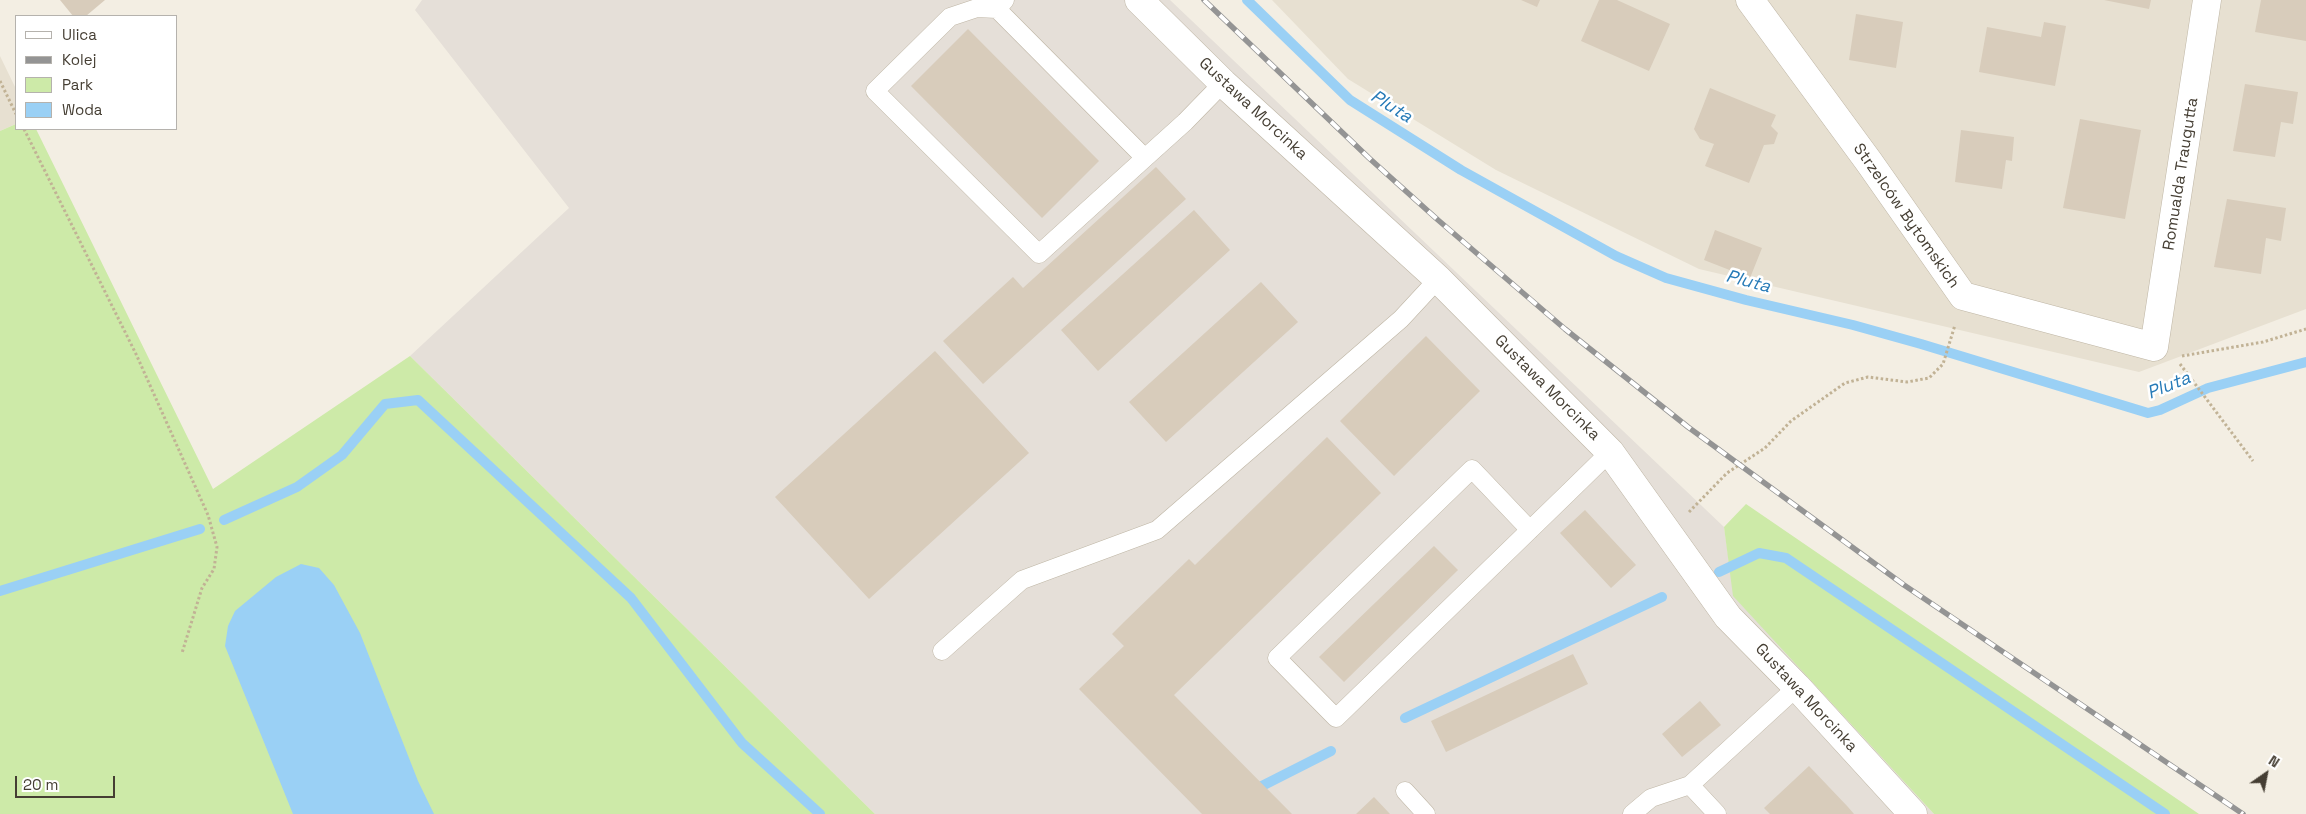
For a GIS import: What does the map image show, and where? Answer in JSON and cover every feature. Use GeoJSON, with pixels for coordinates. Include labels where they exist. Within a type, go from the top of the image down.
{"type":"FeatureCollection","features":[{"type":"Feature","properties":{"kind":"street","name":"Gustawa Morcinka"},"geometry":{"type":"LineString","coordinates":[[1139,0],[1223,83],[1438,279],[1610,452],[1728,617],[1797,687],[1913,814]]}},
{"type":"Feature","properties":{"kind":"street","name":"Strzelców Bytomskich"},"geometry":{"type":"LineString","coordinates":[[1750,0],[1869,162],[1963,296],[2164,352]]}},
{"type":"Feature","properties":{"kind":"street","name":"Romualda Traugutta"},"geometry":{"type":"LineString","coordinates":[[2164,352],[2207,0]]}},
{"type":"Feature","properties":{"kind":"lane"},"geometry":{"type":"LineString","coordinates":[[1145,158],[1001,4],[977,8],[950,17],[875,91],[1039,254],[1186,122],[1223,83]]}},
{"type":"Feature","properties":{"kind":"lane"},"geometry":{"type":"LineString","coordinates":[[942,652],[1022,580],[1157,530],[1401,319],[1438,279]]}},
{"type":"Feature","properties":{"kind":"lane"},"geometry":{"type":"LineString","coordinates":[[1530,530],[1472,469],[1277,658],[1336,718],[1530,530],[1610,452]]}},
{"type":"Feature","properties":{"kind":"lane"},"geometry":{"type":"LineString","coordinates":[[1632,814],[1651,798],[1690,786],[1797,687]]}},
{"type":"Feature","properties":{"kind":"lane"},"geometry":{"type":"LineString","coordinates":[[1690,786],[1717,814]]}},
{"type":"Feature","properties":{"kind":"lane"},"geometry":{"type":"LineString","coordinates":[[1405,791],[1426,814]]}},
{"type":"Feature","properties":{"kind":"path"},"geometry":{"type":"LineString","coordinates":[[0,81],[15,112]]}},
{"type":"Feature","properties":{"kind":"path"},"geometry":{"type":"LineString","coordinates":[[24,130],[136,354],[208,515],[217,547],[214,569],[202,588],[182,653]]}},
{"type":"Feature","properties":{"kind":"path"},"geometry":{"type":"LineString","coordinates":[[2164,352],[2263,342],[2306,329]]}},
{"type":"Feature","properties":{"kind":"path"},"geometry":{"type":"LineString","coordinates":[[1672,541],[1693,506],[1727,473],[1765,448],[1791,421],[1845,383],[1868,377],[1907,382],[1929,378],[1943,364],[1951,340]]}},
{"type":"Feature","properties":{"kind":"path"},"geometry":{"type":"LineString","coordinates":[[2192,379],[2253,461]]}},
{"type":"Feature","properties":{"kind":"shaded area"},"geometry":{"type":"Polygon","coordinates":[[[422,0],[1170,0],[1724,527],[1734,596],[1934,814],[875,814],[410,356],[569,208],[415,10],[422,0]]]}},
{"type":"Feature","properties":{"kind":"shaded area"},"geometry":{"type":"Polygon","coordinates":[[[1272,0],[2306,0],[2306,309],[2139,372],[1699,269],[1496,170],[1348,79],[1272,0]]]}},
{"type":"Feature","properties":{"kind":"shaded area"},"geometry":{"type":"Polygon","coordinates":[[[0,56],[15,87],[15,124],[0,131],[0,56]]]}},
{"type":"Feature","properties":{"kind":"green space"},"geometry":{"type":"Polygon","coordinates":[[[15,124],[15,130],[36,130],[213,489],[410,356],[875,814],[0,814],[0,131],[15,124]]]}},
{"type":"Feature","properties":{"kind":"green space"},"geometry":{"type":"Polygon","coordinates":[[[1746,504],[2199,814],[1934,814],[1733,596],[1724,527],[1746,504]]]}},
{"type":"Feature","properties":{"kind":"water"},"geometry":{"type":"Polygon","coordinates":[[[301,564],[319,568],[334,585],[360,633],[418,781],[434,814],[293,814],[225,646],[228,626],[235,611],[276,577],[301,564]]]}},
{"type":"Feature","properties":{"kind":"building"},"geometry":{"type":"Polygon","coordinates":[[[60,0],[105,0],[87,15],[72,15],[60,0]]]}},
{"type":"Feature","properties":{"kind":"building"},"geometry":{"type":"Polygon","coordinates":[[[1521,0],[1540,0],[1537,7],[1521,0]]]}},
{"type":"Feature","properties":{"kind":"building"},"geometry":{"type":"Polygon","coordinates":[[[1599,0],[1617,0],[1670,24],[1649,71],[1581,41],[1599,0]]]}},
{"type":"Feature","properties":{"kind":"building"},"geometry":{"type":"Polygon","coordinates":[[[2104,0],[2151,0],[2149,9],[2104,0]]]}},
{"type":"Feature","properties":{"kind":"building"},"geometry":{"type":"Polygon","coordinates":[[[2261,0],[2306,0],[2306,41],[2255,32],[2261,0]]]}},
{"type":"Feature","properties":{"kind":"building"},"geometry":{"type":"Polygon","coordinates":[[[1856,14],[1903,22],[1896,68],[1849,60],[1856,14]]]}},
{"type":"Feature","properties":{"kind":"building"},"geometry":{"type":"Polygon","coordinates":[[[2044,22],[2066,26],[2055,86],[1979,72],[1987,27],[2041,37],[2044,22]]]}},
{"type":"Feature","properties":{"kind":"building"},"geometry":{"type":"Polygon","coordinates":[[[968,29],[1099,161],[1042,218],[911,86],[968,29]]]}},
{"type":"Feature","properties":{"kind":"building"},"geometry":{"type":"Polygon","coordinates":[[[2245,84],[2298,92],[2293,124],[2281,122],[2275,157],[2233,151],[2245,84]]]}},
{"type":"Feature","properties":{"kind":"building"},"geometry":{"type":"Polygon","coordinates":[[[1710,88],[1776,115],[1771,126],[1778,133],[1774,144],[1764,145],[1749,183],[1705,166],[1714,144],[1700,139],[1694,129],[1710,88]]]}},
{"type":"Feature","properties":{"kind":"building"},"geometry":{"type":"Polygon","coordinates":[[[2080,119],[2141,130],[2125,219],[2063,208],[2080,119]]]}},
{"type":"Feature","properties":{"kind":"building"},"geometry":{"type":"Polygon","coordinates":[[[1961,130],[2014,137],[2012,161],[2006,160],[2002,189],[1955,182],[1961,130]]]}},
{"type":"Feature","properties":{"kind":"building"},"geometry":{"type":"Polygon","coordinates":[[[1156,167],[1186,199],[983,384],[943,341],[1013,277],[1023,288],[1156,167]]]}},
{"type":"Feature","properties":{"kind":"building"},"geometry":{"type":"Polygon","coordinates":[[[2227,199],[2286,208],[2281,241],[2266,238],[2261,274],[2214,267],[2227,199]]]}},
{"type":"Feature","properties":{"kind":"building"},"geometry":{"type":"Polygon","coordinates":[[[1194,210],[1230,250],[1098,371],[1061,330],[1194,210]]]}},
{"type":"Feature","properties":{"kind":"building"},"geometry":{"type":"Polygon","coordinates":[[[1715,230],[1762,248],[1750,278],[1704,260],[1715,230]]]}},
{"type":"Feature","properties":{"kind":"building"},"geometry":{"type":"Polygon","coordinates":[[[1261,282],[1298,322],[1166,442],[1129,402],[1261,282]]]}},
{"type":"Feature","properties":{"kind":"building"},"geometry":{"type":"Polygon","coordinates":[[[1426,336],[1480,391],[1394,476],[1340,421],[1426,336]]]}},
{"type":"Feature","properties":{"kind":"building"},"geometry":{"type":"Polygon","coordinates":[[[935,351],[1029,453],[869,599],[775,497],[935,351]]]}},
{"type":"Feature","properties":{"kind":"building"},"geometry":{"type":"Polygon","coordinates":[[[1327,437],[1381,493],[1174,695],[1292,814],[1202,814],[1079,689],[1124,646],[1112,634],[1189,559],[1195,565],[1327,437]]]}},
{"type":"Feature","properties":{"kind":"building"},"geometry":{"type":"Polygon","coordinates":[[[1585,510],[1636,565],[1611,588],[1560,533],[1585,510]]]}},
{"type":"Feature","properties":{"kind":"building"},"geometry":{"type":"Polygon","coordinates":[[[1434,546],[1458,570],[1344,682],[1319,657],[1434,546]]]}},
{"type":"Feature","properties":{"kind":"building"},"geometry":{"type":"Polygon","coordinates":[[[1573,654],[1588,684],[1446,752],[1431,721],[1573,654]]]}},
{"type":"Feature","properties":{"kind":"building"},"geometry":{"type":"Polygon","coordinates":[[[1700,701],[1721,725],[1682,757],[1662,734],[1700,701]]]}},
{"type":"Feature","properties":{"kind":"building"},"geometry":{"type":"Polygon","coordinates":[[[1809,766],[1854,814],[1770,814],[1764,808],[1809,766]]]}},
{"type":"Feature","properties":{"kind":"building"},"geometry":{"type":"Polygon","coordinates":[[[1374,797],[1390,814],[1356,814],[1374,797]]]}},
{"type":"Feature","properties":{"kind":"waterway","name":"Pluta"},"geometry":{"type":"LineString","coordinates":[[1247,0],[1350,100],[1461,170],[1616,256],[1666,278],[1921,344],[2148,413],[2160,410],[2208,388],[2306,362]]}},
{"type":"Feature","properties":{"kind":"waterway"},"geometry":{"type":"LineString","coordinates":[[224,520],[297,487],[342,455],[385,404],[418,400],[631,598],[742,743],[820,814]]}},
{"type":"Feature","properties":{"kind":"waterway"},"geometry":{"type":"LineString","coordinates":[[0,591],[200,529]]}},
{"type":"Feature","properties":{"kind":"waterway"},"geometry":{"type":"LineString","coordinates":[[1719,572],[1759,553],[1786,558],[2165,814]]}},
{"type":"Feature","properties":{"kind":"waterway"},"geometry":{"type":"LineString","coordinates":[[1405,718],[1662,597]]}},
{"type":"Feature","properties":{"kind":"waterway"},"geometry":{"type":"LineString","coordinates":[[1252,791],[1331,751]]}},
{"type":"Feature","properties":{"kind":"railway"},"geometry":{"type":"LineString","coordinates":[[1204,0],[1369,158],[1438,220],[1565,329],[1688,427],[1904,585],[2243,814]]}}]}
